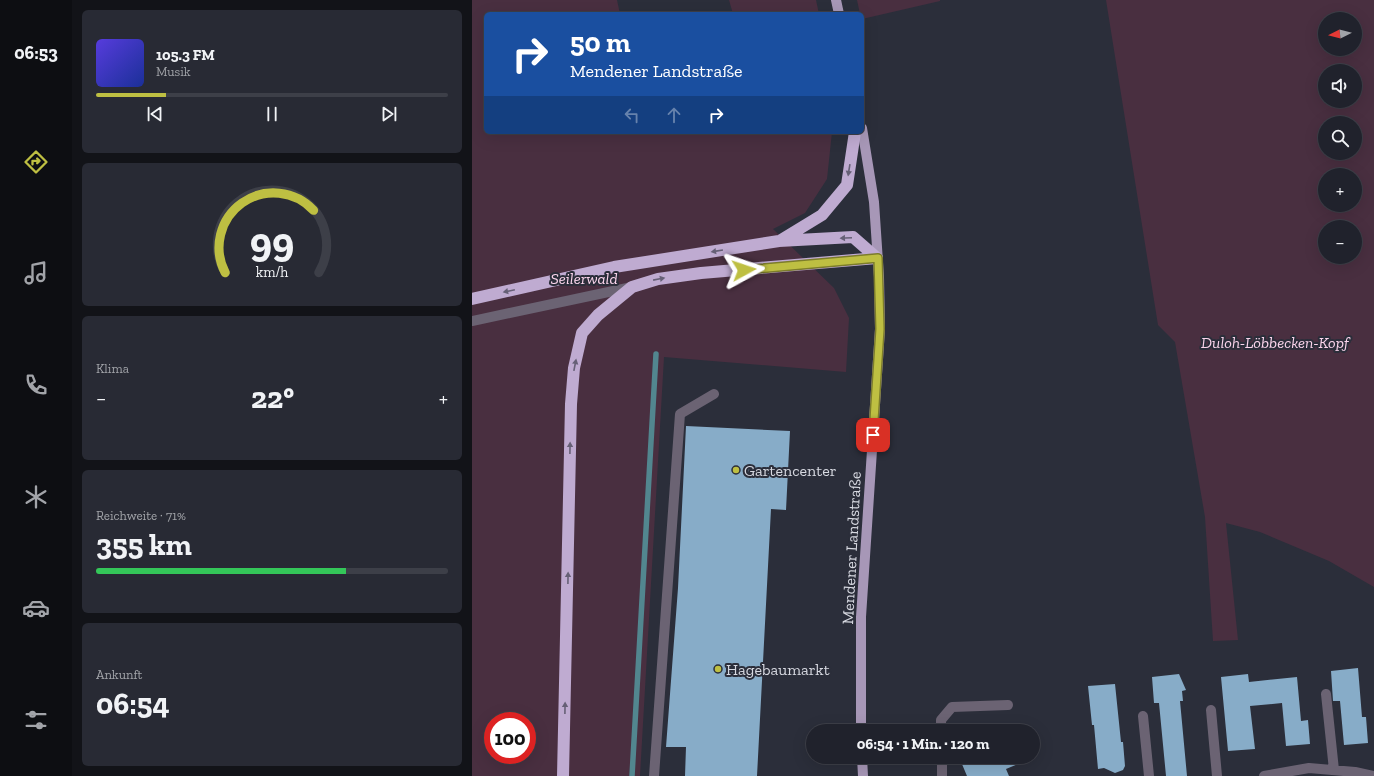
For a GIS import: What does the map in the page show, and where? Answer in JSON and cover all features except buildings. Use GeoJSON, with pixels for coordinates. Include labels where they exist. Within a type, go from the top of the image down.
{"type":"FeatureCollection","features":[{"type":"Feature","properties":{"kind":"highway"},"geometry":{"type":"LineString","coordinates":[[779,241],[822,215],[846,185],[855,134]]}},
{"type":"Feature","properties":{"kind":"highway"},"geometry":{"type":"LineString","coordinates":[[472,299],[614,267],[779,241],[853,237],[878,258]]}},
{"type":"Feature","properties":{"kind":"highway"},"geometry":{"type":"LineString","coordinates":[[563,776],[571,404],[574,368],[582,333],[598,315],[632,287],[658,279],[701,273],[878,258]]}},
{"type":"Feature","properties":{"kind":"main road"},"geometry":{"type":"LineString","coordinates":[[836,0],[839,12]]}},
{"type":"Feature","properties":{"kind":"main road","name":"Mendener Landstraße"},"geometry":{"type":"LineString","coordinates":[[861,724],[861,617],[880,329],[878,258],[874,202],[863,134]]}},
{"type":"Feature","properties":{"kind":"main road"},"geometry":{"type":"LineString","coordinates":[[862,764],[863,776]]}},
{"type":"Feature","properties":{"kind":"street"},"geometry":{"type":"LineString","coordinates":[[472,321],[632,287]]}},
{"type":"Feature","properties":{"kind":"street"},"geometry":{"type":"LineString","coordinates":[[654,776],[680,414],[714,394]]}},
{"type":"Feature","properties":{"kind":"street"},"geometry":{"type":"LineString","coordinates":[[1326,694],[1334,770]]}},
{"type":"Feature","properties":{"kind":"street"},"geometry":{"type":"LineString","coordinates":[[941,724],[941,720],[952,707],[1008,704]]}},
{"type":"Feature","properties":{"kind":"street"},"geometry":{"type":"LineString","coordinates":[[1211,710],[1217,776]]}},
{"type":"Feature","properties":{"kind":"street"},"geometry":{"type":"LineString","coordinates":[[1143,716],[1149,776]]}},
{"type":"Feature","properties":{"kind":"street"},"geometry":{"type":"LineString","coordinates":[[942,764],[942,776]]}},
{"type":"Feature","properties":{"kind":"street"},"geometry":{"type":"LineString","coordinates":[[1264,776],[1309,768],[1355,772],[1374,776]]}},
{"type":"Feature","properties":{"kind":"green space","name":"Seilerwald"},"geometry":{"type":"Polygon","coordinates":[[[472,0],[617,0],[620,12],[484,12],[484,134],[832,134],[827,179],[805,213],[773,229],[834,288],[849,318],[846,372],[664,357],[640,776],[472,776],[472,0]]]}},
{"type":"Feature","properties":{"kind":"green space"},"geometry":{"type":"Polygon","coordinates":[[[729,0],[816,0],[819,12],[732,12],[729,0]]]}},
{"type":"Feature","properties":{"kind":"green space"},"geometry":{"type":"Polygon","coordinates":[[[857,0],[940,0],[864,19],[864,12],[860,12],[857,0]]]}},
{"type":"Feature","properties":{"kind":"green space","name":"Duloh-Löbbecken-Kopf"},"geometry":{"type":"Polygon","coordinates":[[[1106,0],[1374,0],[1374,587],[1329,561],[1260,532],[1226,523],[1238,640],[1213,641],[1205,517],[1175,342],[1158,325],[1106,0]]]}},
{"type":"Feature","properties":{"kind":"waterway"},"geometry":{"type":"LineString","coordinates":[[632,776],[656,354]]}},
{"type":"Feature","properties":{"kind":"place","name":"Gartencenter"},"geometry":{"type":"Point","coordinates":[736,470]}},
{"type":"Feature","properties":{"kind":"place","name":"Hagebaumarkt"},"geometry":{"type":"Point","coordinates":[718,669]}},
{"type":"Feature","properties":{"kind":"route"},"geometry":{"type":"LineString","coordinates":[[744,270],[878,258],[880,329],[873,435]]}}]}
